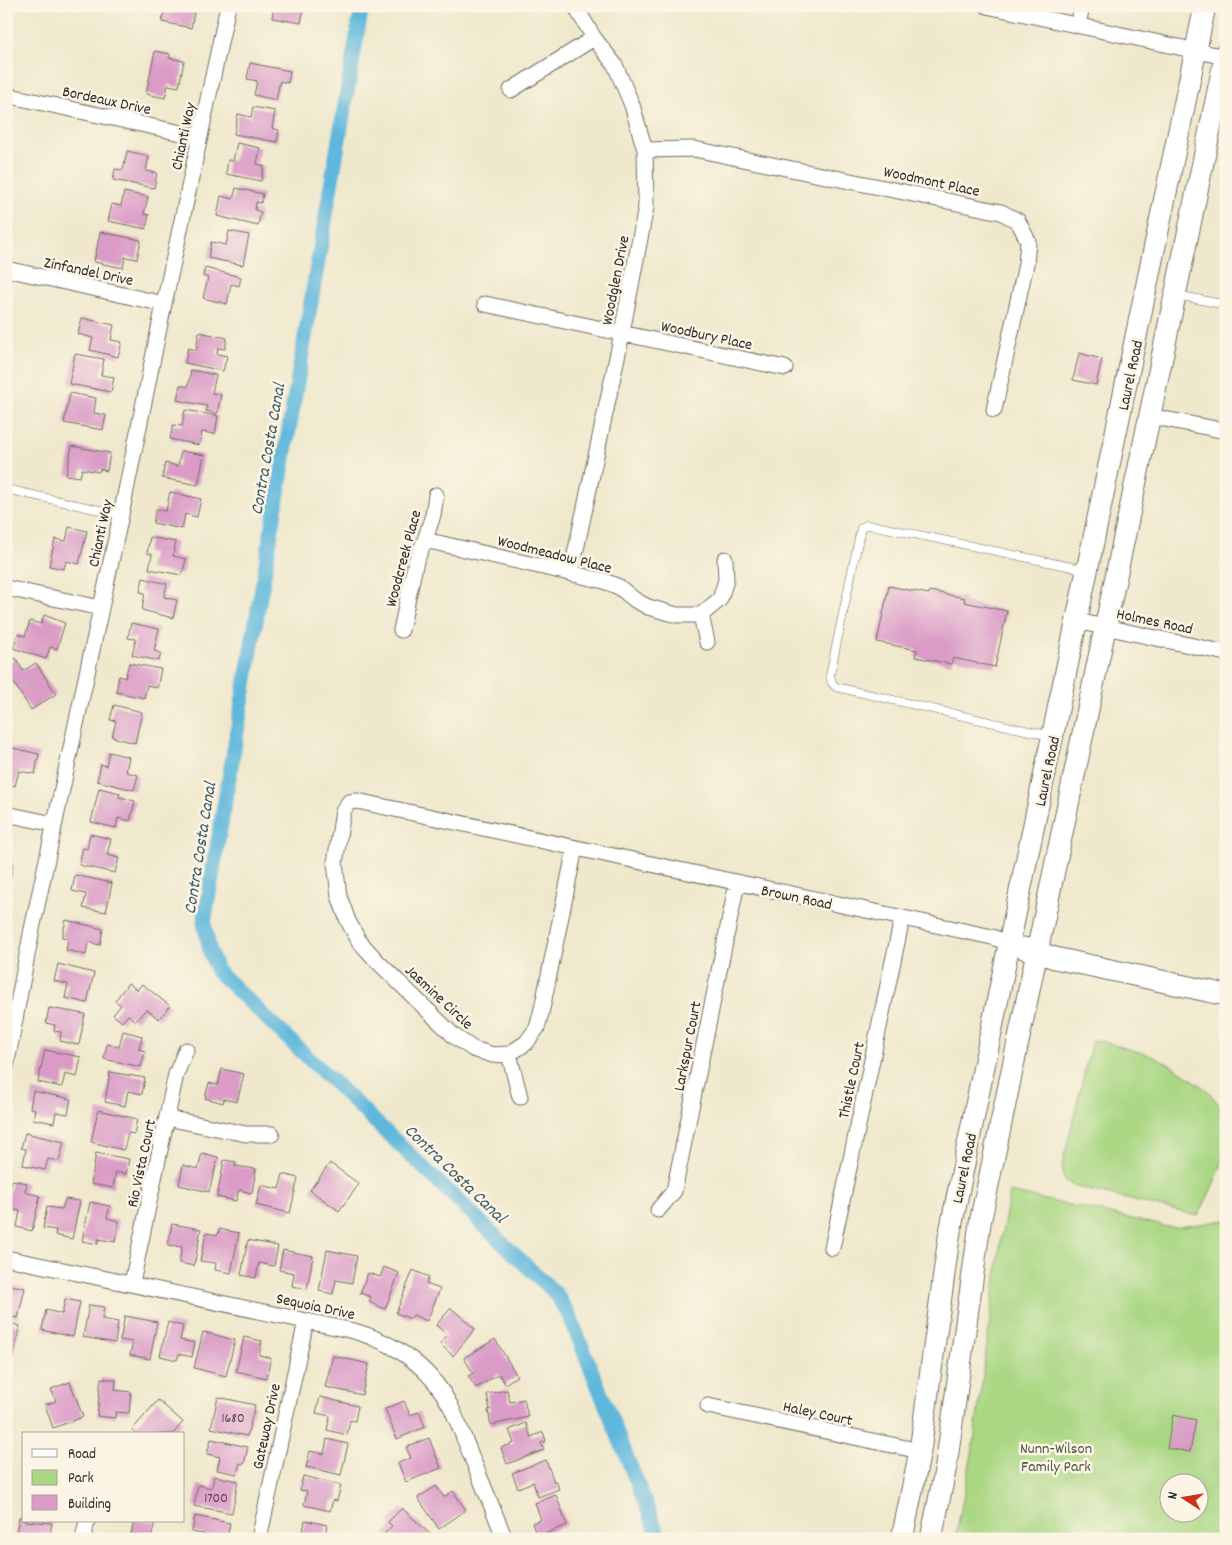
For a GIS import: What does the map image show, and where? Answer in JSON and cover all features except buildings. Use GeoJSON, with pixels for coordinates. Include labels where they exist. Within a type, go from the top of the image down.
{"type":"FeatureCollection","features":[{"type":"Feature","properties":{"kind":"main road","name":"Laurel Road"},"geometry":{"type":"LineString","coordinates":[[902,1539],[920,1451],[949,1237],[1205,6]]}},
{"type":"Feature","properties":{"kind":"main road","name":"Laurel Road"},"geometry":{"type":"LineString","coordinates":[[931,1539],[946,1466],[980,1223],[1225,57]]}},
{"type":"Feature","properties":{"kind":"main road","name":"Brown Road"},"geometry":{"type":"LineString","coordinates":[[1009,943],[1055,958],[1226,995]]}},
{"type":"Feature","properties":{"kind":"street","name":"Chianti Way"},"geometry":{"type":"LineString","coordinates":[[6,1067],[32,929],[228,6]]}},
{"type":"Feature","properties":{"kind":"street","name":"Woodglen Drive"},"geometry":{"type":"LineString","coordinates":[[571,573],[622,334],[646,207],[645,150],[632,105],[615,65],[594,38],[576,6]]}},
{"type":"Feature","properties":{"kind":"street"},"geometry":{"type":"LineString","coordinates":[[987,6],[1225,57]]}},
{"type":"Feature","properties":{"kind":"street"},"geometry":{"type":"LineString","coordinates":[[1078,26],[1082,6]]}},
{"type":"Feature","properties":{"kind":"street"},"geometry":{"type":"LineString","coordinates":[[511,90],[594,38]]}},
{"type":"Feature","properties":{"kind":"street","name":"Bordeaux Drive"},"geometry":{"type":"LineString","coordinates":[[6,95],[200,138]]}},
{"type":"Feature","properties":{"kind":"street","name":"Woodmont Place"},"geometry":{"type":"LineString","coordinates":[[645,150],[694,149],[1001,212],[1018,222],[1028,241],[1026,264],[994,410]]}},
{"type":"Feature","properties":{"kind":"street","name":"Zinfandel Drive"},"geometry":{"type":"LineString","coordinates":[[6,269],[164,304]]}},
{"type":"Feature","properties":{"kind":"street","name":"Woodbury Place"},"geometry":{"type":"LineString","coordinates":[[485,304],[785,368]]}},
{"type":"Feature","properties":{"kind":"street"},"geometry":{"type":"LineString","coordinates":[[1149,416],[1226,432]]}},
{"type":"Feature","properties":{"kind":"street","name":"Woodcreek Place"},"geometry":{"type":"LineString","coordinates":[[401,630],[416,561],[433,515],[436,495]]}},
{"type":"Feature","properties":{"kind":"street","name":"Woodmeadow Place"},"geometry":{"type":"LineString","coordinates":[[425,540],[604,581],[619,587],[634,600],[648,607],[678,615],[701,615]]}},
{"type":"Feature","properties":{"kind":"street"},"geometry":{"type":"LineString","coordinates":[[707,642],[701,615],[720,599],[726,580],[725,560]]}},
{"type":"Feature","properties":{"kind":"street"},"geometry":{"type":"LineString","coordinates":[[6,588],[101,608]]}},
{"type":"Feature","properties":{"kind":"street","name":"Holmes Road"},"geometry":{"type":"LineString","coordinates":[[1077,622],[1226,653]]}},
{"type":"Feature","properties":{"kind":"street","name":"Jasmine Circle"},"geometry":{"type":"LineString","coordinates":[[366,802],[357,800],[349,802],[343,811],[334,863],[339,896],[348,921],[359,941],[454,1036],[473,1049],[493,1055],[509,1054]]}},
{"type":"Feature","properties":{"kind":"street","name":"Brown Road"},"geometry":{"type":"LineString","coordinates":[[366,802],[992,937],[1009,943]]}},
{"type":"Feature","properties":{"kind":"street"},"geometry":{"type":"LineString","coordinates":[[6,814],[54,824]]}},
{"type":"Feature","properties":{"kind":"street"},"geometry":{"type":"LineString","coordinates":[[520,1097],[509,1054],[526,1043],[537,1028],[575,848]]}},
{"type":"Feature","properties":{"kind":"street","name":"Larkspur Court"},"geometry":{"type":"LineString","coordinates":[[658,1210],[674,1191],[737,883]]}},
{"type":"Feature","properties":{"kind":"street","name":"Thistle Court"},"geometry":{"type":"LineString","coordinates":[[832,1248],[902,919]]}},
{"type":"Feature","properties":{"kind":"street","name":"Rio Vista Court"},"geometry":{"type":"LineString","coordinates":[[132,1283],[176,1074],[186,1050]]}},
{"type":"Feature","properties":{"kind":"street"},"geometry":{"type":"LineString","coordinates":[[167,1118],[246,1134],[272,1134]]}},
{"type":"Feature","properties":{"kind":"street","name":"Sequoia Drive"},"geometry":{"type":"LineString","coordinates":[[6,1258],[354,1331],[381,1340],[405,1354],[431,1378],[451,1407],[501,1538]]}},
{"type":"Feature","properties":{"kind":"street","name":"Gateway Drive"},"geometry":{"type":"LineString","coordinates":[[259,1539],[306,1321]]}},
{"type":"Feature","properties":{"kind":"street","name":"Haley Court"},"geometry":{"type":"LineString","coordinates":[[708,1406],[920,1451]]}},
{"type":"Feature","properties":{"kind":"street"},"geometry":{"type":"LineString","coordinates":[[83,1539],[87,1522]]}},
{"type":"Feature","properties":{"kind":"lane"},"geometry":{"type":"LineString","coordinates":[[1175,295],[1226,306]]}},
{"type":"Feature","properties":{"kind":"lane"},"geometry":{"type":"LineString","coordinates":[[6,490],[121,515]]}},
{"type":"Feature","properties":{"kind":"lane"},"geometry":{"type":"LineString","coordinates":[[1053,736],[836,687],[832,683],[830,675],[860,528],[866,525],[876,526],[1088,570]]}},
{"type":"Feature","properties":{"kind":"green space"},"geometry":{"type":"Polygon","coordinates":[[[1092,1040],[1098,1040],[1156,1057],[1185,1074],[1208,1091],[1219,1105],[1225,1126],[1226,1143],[1221,1166],[1198,1216],[1080,1188],[1072,1185],[1064,1178],[1062,1166],[1092,1040]]]}},
{"type":"Feature","properties":{"kind":"green space","name":"Nunn-Wilson Family Park"},"geometry":{"type":"Polygon","coordinates":[[[1010,1192],[1173,1228],[1226,1220],[1226,1539],[955,1539],[973,1449],[1001,1239],[1010,1192]]]}},
{"type":"Feature","properties":{"kind":"waterway","name":"Contra Costa Canal"},"geometry":{"type":"LineString","coordinates":[[362,6],[204,923],[210,951],[217,971],[556,1294],[570,1317],[660,1539]]}}]}
